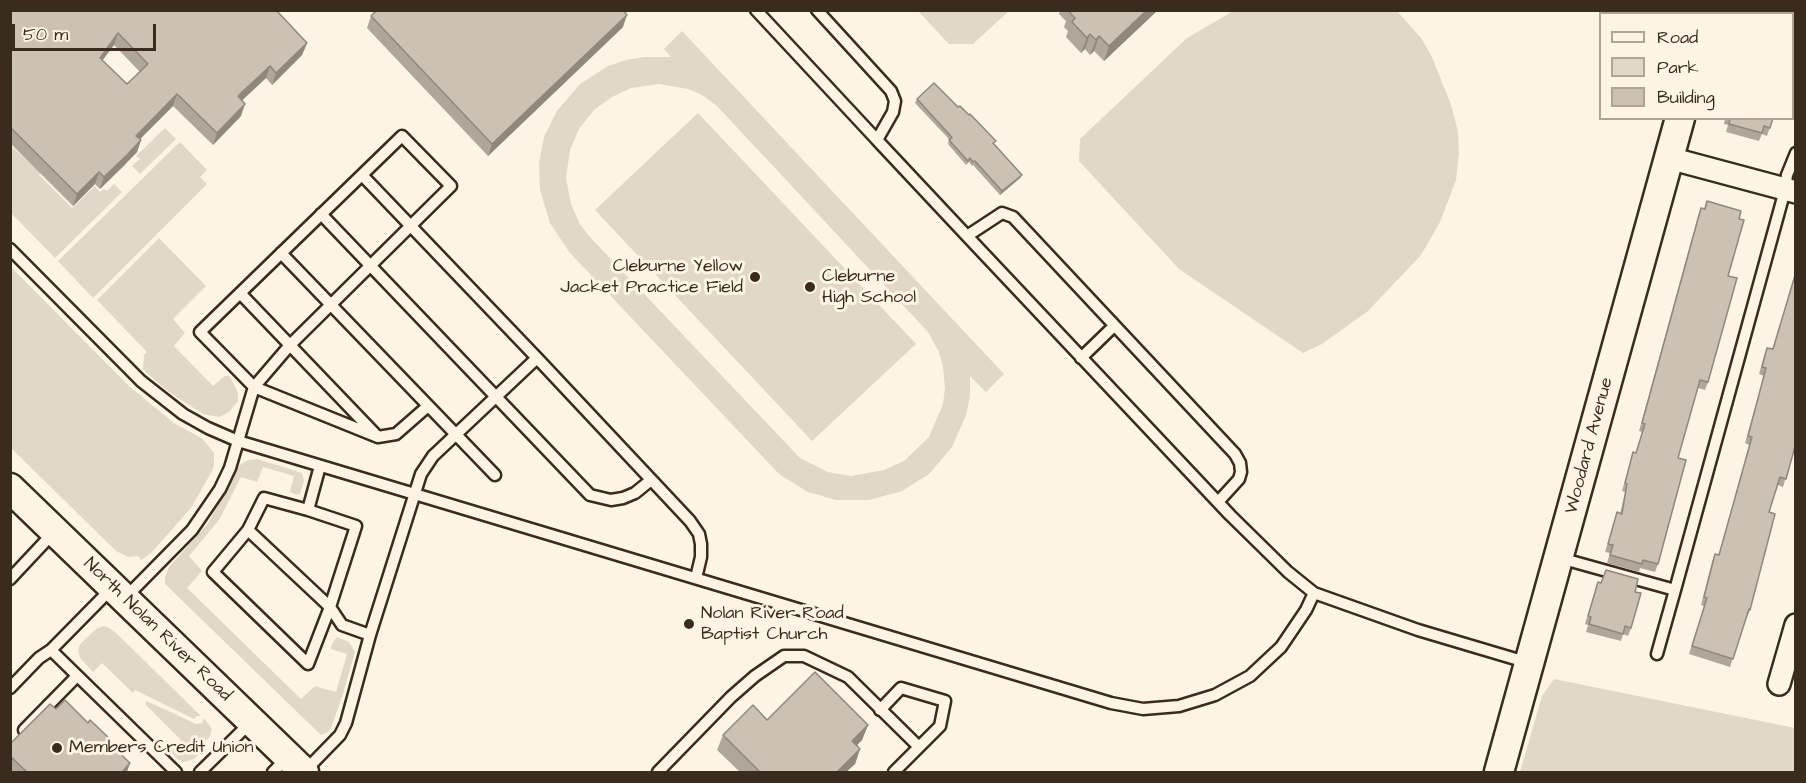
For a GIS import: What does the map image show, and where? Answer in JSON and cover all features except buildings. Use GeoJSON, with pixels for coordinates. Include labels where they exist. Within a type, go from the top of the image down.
{"type":"FeatureCollection","features":[{"type":"Feature","properties":{"kind":"street","name":"Woodard Avenue"},"geometry":{"type":"LineString","coordinates":[[1499,772],[1679,120]]}},
{"type":"Feature","properties":{"kind":"street"},"geometry":{"type":"LineString","coordinates":[[1669,158],[1790,191]]}},
{"type":"Feature","properties":{"kind":"street","name":"North Nolan River Road"},"geometry":{"type":"LineString","coordinates":[[10,488],[252,722],[292,769]]}},
{"type":"Feature","properties":{"kind":"street"},"geometry":{"type":"LineString","coordinates":[[1779,684],[1796,626]]}},
{"type":"Feature","properties":{"kind":"lane"},"geometry":{"type":"LineString","coordinates":[[756,10],[1081,358],[1287,572],[1314,593],[1418,630],[1529,663]]}},
{"type":"Feature","properties":{"kind":"lane"},"geometry":{"type":"LineString","coordinates":[[817,10],[891,91],[895,100],[893,112],[877,140]]}},
{"type":"Feature","properties":{"kind":"lane"},"geometry":{"type":"LineString","coordinates":[[10,688],[39,658],[192,530],[220,489],[230,468],[254,387],[290,345],[451,186],[402,136],[200,332],[254,387],[378,437],[396,434],[428,406]]}},
{"type":"Feature","properties":{"kind":"lane"},"geometry":{"type":"LineString","coordinates":[[1657,654],[1790,191],[1787,175],[1796,153]]}},
{"type":"Feature","properties":{"kind":"lane"},"geometry":{"type":"LineString","coordinates":[[362,175],[680,510],[699,534],[701,557],[696,578]]}},
{"type":"Feature","properties":{"kind":"lane"},"geometry":{"type":"LineString","coordinates":[[967,236],[1002,213],[1013,217],[1235,454],[1242,472],[1239,479],[1218,502]]}},
{"type":"Feature","properties":{"kind":"lane"},"geometry":{"type":"LineString","coordinates":[[321,214],[590,495],[611,500],[623,498],[635,493],[651,480]]}},
{"type":"Feature","properties":{"kind":"lane"},"geometry":{"type":"LineString","coordinates":[[10,249],[155,393],[183,414],[238,441],[1100,699],[1143,709],[1179,706],[1215,695],[1250,676],[1281,647],[1306,610],[1314,593]]}},
{"type":"Feature","properties":{"kind":"lane"},"geometry":{"type":"LineString","coordinates":[[281,254],[495,476]]}},
{"type":"Feature","properties":{"kind":"lane"},"geometry":{"type":"LineString","coordinates":[[240,293],[378,437]]}},
{"type":"Feature","properties":{"kind":"lane"},"geometry":{"type":"LineString","coordinates":[[1081,358],[1114,326]]}},
{"type":"Feature","properties":{"kind":"lane"},"geometry":{"type":"LineString","coordinates":[[292,769],[340,735],[346,723],[370,634],[421,474],[433,456],[537,358]]}},
{"type":"Feature","properties":{"kind":"lane"},"geometry":{"type":"LineString","coordinates":[[308,510],[320,466]]}},
{"type":"Feature","properties":{"kind":"lane"},"geometry":{"type":"LineString","coordinates":[[264,498],[356,526],[330,607],[308,664],[213,572],[248,530],[264,498]]}},
{"type":"Feature","properties":{"kind":"lane"},"geometry":{"type":"LineString","coordinates":[[248,530],[330,607],[342,625],[370,634]]}},
{"type":"Feature","properties":{"kind":"lane"},"geometry":{"type":"LineString","coordinates":[[10,579],[16,568],[55,531]]}},
{"type":"Feature","properties":{"kind":"lane"},"geometry":{"type":"LineString","coordinates":[[1559,558],[1675,590]]}},
{"type":"Feature","properties":{"kind":"lane"},"geometry":{"type":"LineString","coordinates":[[51,650],[171,771]]}},
{"type":"Feature","properties":{"kind":"lane"},"geometry":{"type":"LineString","coordinates":[[658,772],[731,697],[754,676],[784,656],[804,656],[848,676],[919,747]]}},
{"type":"Feature","properties":{"kind":"lane"},"geometry":{"type":"LineString","coordinates":[[24,730],[77,676]]}},
{"type":"Feature","properties":{"kind":"lane"},"geometry":{"type":"LineString","coordinates":[[880,710],[901,688],[945,701],[940,726],[894,772]]}},
{"type":"Feature","properties":{"kind":"lane"},"geometry":{"type":"LineString","coordinates":[[200,772],[252,722]]}},
{"type":"Feature","properties":{"kind":"green space"},"geometry":{"type":"Polygon","coordinates":[[[1235,10],[1397,11],[1421,38],[1431,55],[1450,102],[1458,131],[1459,154],[1456,180],[1440,222],[1421,255],[1368,311],[1322,344],[1303,353],[1179,269],[1079,161],[1080,139],[1187,38],[1235,10]]]}},
{"type":"Feature","properties":{"kind":"green space"},"geometry":{"type":"Polygon","coordinates":[[[918,11],[1009,11],[973,44],[949,44],[918,11]]]}},
{"type":"Feature","properties":{"kind":"green space"},"geometry":{"type":"Polygon","coordinates":[[[682,31],[1004,374],[986,392],[970,376],[970,397],[966,415],[952,447],[929,474],[902,491],[869,500],[836,500],[808,492],[779,474],[570,253],[550,223],[540,190],[539,163],[544,137],[557,111],[580,84],[608,66],[644,57],[671,57],[664,49],[682,31]],[[659,84],[631,88],[612,97],[594,110],[579,129],[570,150],[566,178],[571,204],[580,224],[800,458],[828,472],[851,476],[884,470],[904,461],[929,437],[943,404],[945,388],[943,367],[939,352],[928,332],[717,106],[702,95],[688,89],[659,84]]]}},
{"type":"Feature","properties":{"kind":"green space","name":"Cleburne Yellow Jacket Practice Field"},"geometry":{"type":"Polygon","coordinates":[[[698,113],[916,344],[812,441],[595,210],[698,113]]]}},
{"type":"Feature","properties":{"kind":"green space"},"geometry":{"type":"Polygon","coordinates":[[[165,128],[176,139],[140,174],[132,166],[140,159],[136,156],[165,128]]]}},
{"type":"Feature","properties":{"kind":"green space"},"geometry":{"type":"Polygon","coordinates":[[[180,142],[207,170],[200,177],[207,184],[93,298],[58,261],[180,142]]]}},
{"type":"Feature","properties":{"kind":"green space"},"geometry":{"type":"Polygon","coordinates":[[[10,145],[31,164],[46,168],[39,175],[72,208],[95,186],[100,192],[104,189],[107,191],[114,184],[122,192],[55,258],[11,213],[10,145]]]}},
{"type":"Feature","properties":{"kind":"green space"},"geometry":{"type":"Polygon","coordinates":[[[159,238],[206,286],[173,319],[185,333],[174,346],[213,386],[225,376],[229,376],[238,394],[238,401],[229,412],[219,417],[203,414],[169,392],[149,375],[143,369],[144,355],[147,352],[97,300],[159,238]]]}},
{"type":"Feature","properties":{"kind":"green space"},"geometry":{"type":"Polygon","coordinates":[[[10,266],[129,386],[174,423],[203,439],[214,453],[212,471],[191,508],[151,553],[141,560],[138,556],[128,557],[116,551],[11,448],[10,266]]]}},
{"type":"Feature","properties":{"kind":"green space"},"geometry":{"type":"Polygon","coordinates":[[[258,459],[302,473],[304,481],[300,494],[290,492],[294,476],[263,467],[257,482],[241,477],[219,520],[189,556],[202,571],[187,588],[301,699],[315,686],[336,692],[347,654],[331,649],[331,646],[337,637],[349,642],[355,652],[343,694],[331,728],[321,735],[165,584],[169,567],[208,523],[240,465],[248,460],[258,459]]]}},
{"type":"Feature","properties":{"kind":"green space"},"geometry":{"type":"Polygon","coordinates":[[[103,626],[116,633],[201,716],[194,719],[135,690],[133,693],[102,663],[93,672],[80,658],[78,650],[80,644],[96,629],[103,626]]]}},
{"type":"Feature","properties":{"kind":"green space"},"geometry":{"type":"Polygon","coordinates":[[[1554,679],[1795,728],[1795,772],[1520,772],[1542,696],[1554,679]]]}},
{"type":"Feature","properties":{"kind":"green space"},"geometry":{"type":"Polygon","coordinates":[[[147,701],[196,724],[202,723],[204,718],[212,729],[204,743],[207,746],[194,759],[184,762],[177,759],[171,751],[181,740],[145,704],[147,701]]]}},
{"type":"Feature","properties":{"kind":"place","name":"Cleburne Yellow Jacket Practice Field"},"geometry":{"type":"Point","coordinates":[755,277]}},
{"type":"Feature","properties":{"kind":"place","name":"Cleburne High School"},"geometry":{"type":"Point","coordinates":[810,287]}},
{"type":"Feature","properties":{"kind":"place","name":"Nolan River Road Baptist Church"},"geometry":{"type":"Point","coordinates":[689,624]}},
{"type":"Feature","properties":{"kind":"place","name":"Members Credit Union"},"geometry":{"type":"Point","coordinates":[57,748]}}]}
